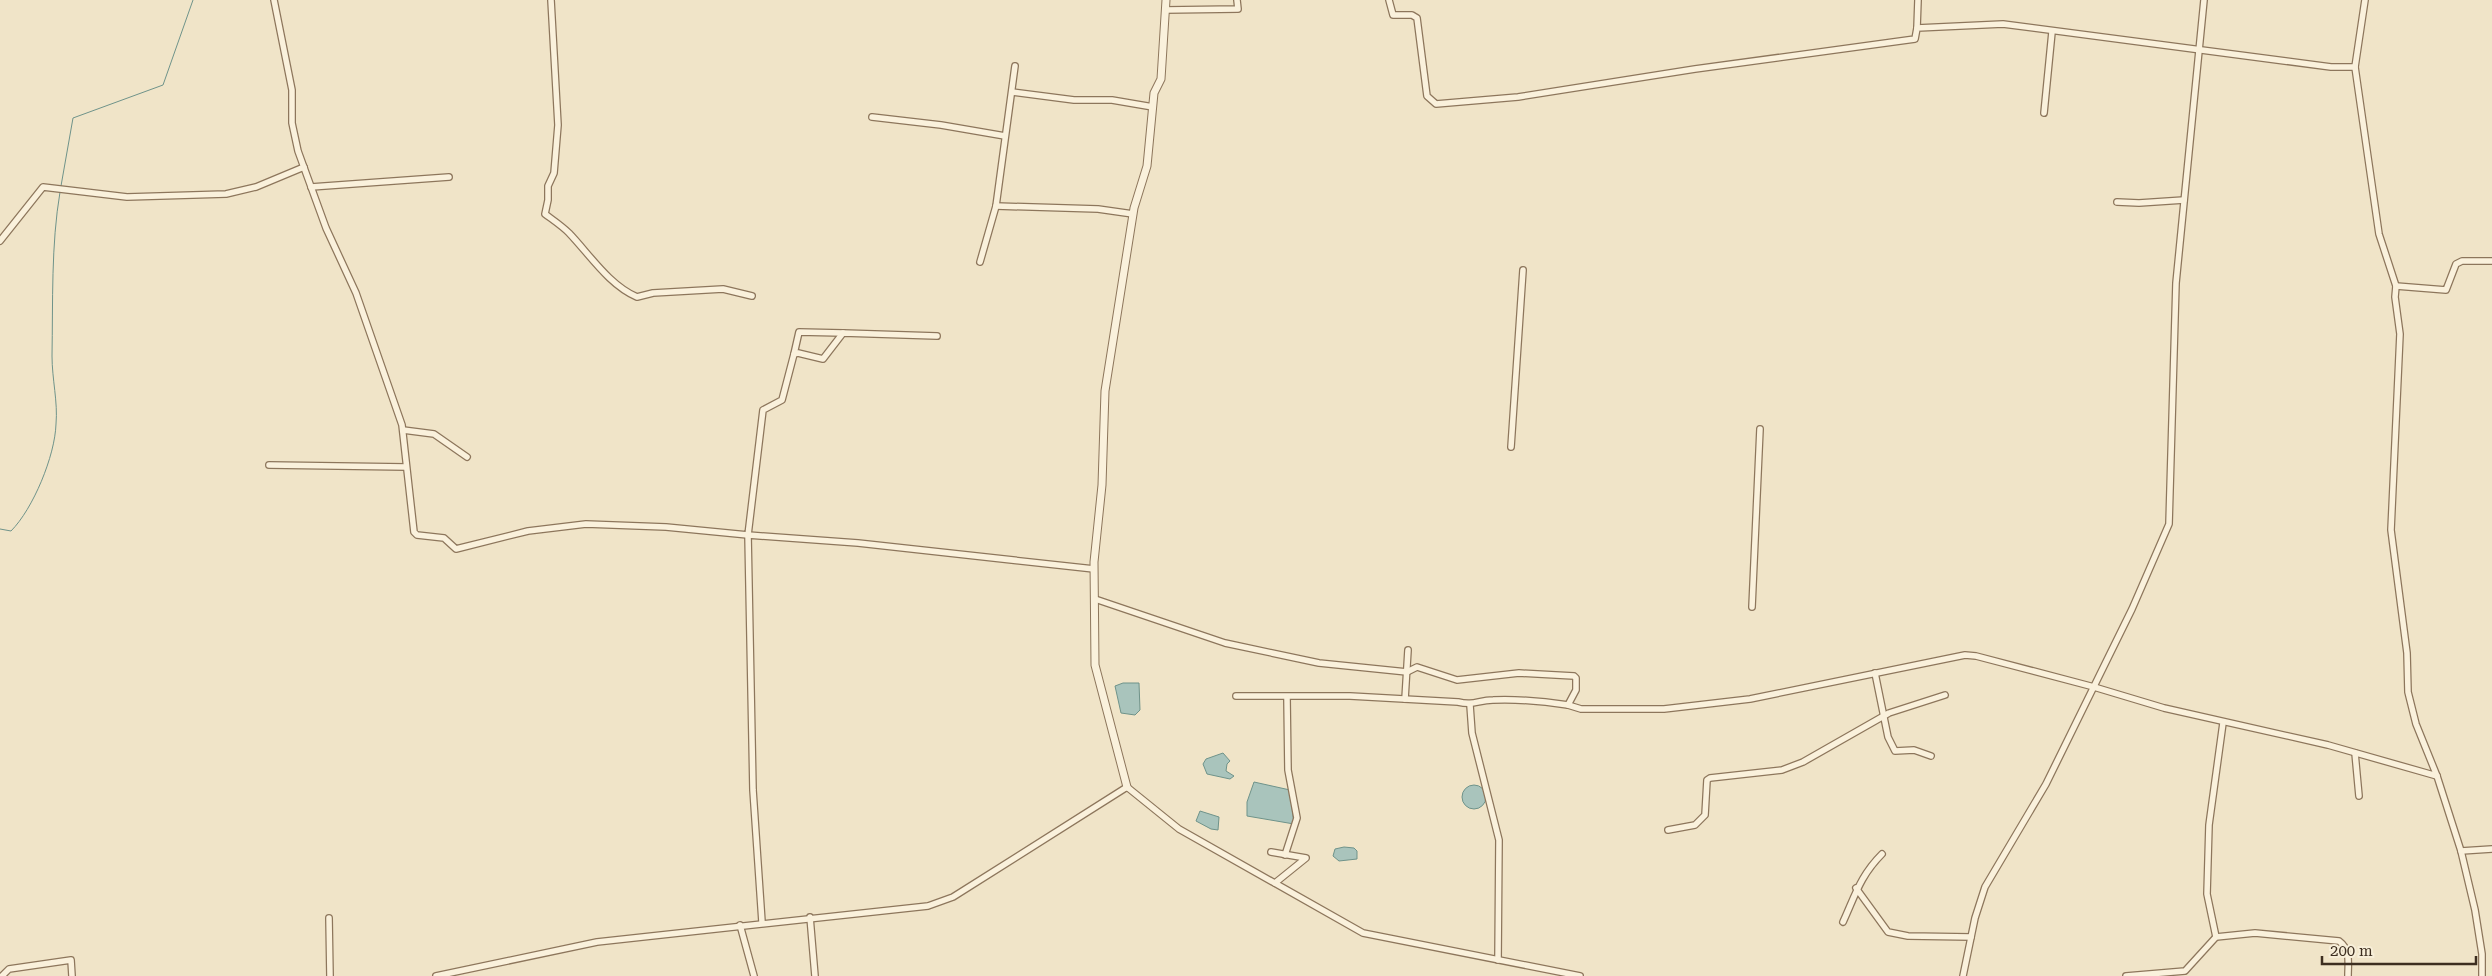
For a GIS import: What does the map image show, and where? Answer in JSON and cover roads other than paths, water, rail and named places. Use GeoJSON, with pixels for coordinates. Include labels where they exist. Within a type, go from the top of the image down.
{"type":"FeatureCollection","features":[{"type":"Feature","properties":{"kind":"street"},"geometry":{"type":"LineString","coordinates":[[274,0],[292,90],[292,123],[304,167],[326,228],[356,293],[403,430],[415,534],[444,538],[456,550],[528,531],[586,524],[666,527],[858,543],[1094,569]]}},
{"type":"Feature","properties":{"kind":"street"},"geometry":{"type":"LineString","coordinates":[[551,0],[558,125],[554,173],[548,186],[545,214],[568,232],[604,272],[628,293],[637,297],[653,292],[723,290],[752,296]]}},
{"type":"Feature","properties":{"kind":"street"},"geometry":{"type":"LineString","coordinates":[[1166,0],[1161,79],[1154,93],[1147,166],[1133,214],[1105,391],[1102,485],[1094,569],[1095,665],[1127,786],[1179,828],[1363,933],[1580,976]]}},
{"type":"Feature","properties":{"kind":"street"},"geometry":{"type":"LineString","coordinates":[[1166,10],[1238,10],[1237,0]]}},
{"type":"Feature","properties":{"kind":"street"},"geometry":{"type":"LineString","coordinates":[[1389,0],[1393,15],[1412,15],[1417,18],[1427,96],[1436,104],[1518,97],[1695,69],[1915,39],[1918,0]]}},
{"type":"Feature","properties":{"kind":"street"},"geometry":{"type":"LineString","coordinates":[[1963,976],[1971,937],[1985,887],[2046,784],[2165,538],[2169,524],[2176,283],[2204,0]]}},
{"type":"Feature","properties":{"kind":"street"},"geometry":{"type":"LineString","coordinates":[[2365,0],[2355,67],[2379,234],[2396,286],[2395,298],[2400,334],[2391,530],[2406,653],[2408,692],[2416,724],[2461,851],[2475,910],[2482,954],[2482,976]]}},
{"type":"Feature","properties":{"kind":"street"},"geometry":{"type":"LineString","coordinates":[[1917,28],[2003,24],[2052,32],[2200,48],[2331,67],[2355,67]]}},
{"type":"Feature","properties":{"kind":"street"},"geometry":{"type":"LineString","coordinates":[[2044,113],[2052,32]]}},
{"type":"Feature","properties":{"kind":"street"},"geometry":{"type":"LineString","coordinates":[[980,262],[996,206],[1015,66]]}},
{"type":"Feature","properties":{"kind":"street"},"geometry":{"type":"LineString","coordinates":[[1012,92],[1074,100],[1112,100],[1152,107]]}},
{"type":"Feature","properties":{"kind":"street"},"geometry":{"type":"LineString","coordinates":[[872,117],[941,125],[1005,136]]}},
{"type":"Feature","properties":{"kind":"street"},"geometry":{"type":"LineString","coordinates":[[0,240],[43,188],[127,197],[226,194],[256,187],[304,167]]}},
{"type":"Feature","properties":{"kind":"street"},"geometry":{"type":"LineString","coordinates":[[311,187],[448,177]]}},
{"type":"Feature","properties":{"kind":"street"},"geometry":{"type":"LineString","coordinates":[[2117,202],[2139,203],[2184,200]]}},
{"type":"Feature","properties":{"kind":"street"},"geometry":{"type":"LineString","coordinates":[[996,206],[1098,209],[1133,214]]}},
{"type":"Feature","properties":{"kind":"street"},"geometry":{"type":"LineString","coordinates":[[2396,286],[2446,290],[2456,264],[2462,261],[2492,261]]}},
{"type":"Feature","properties":{"kind":"street"},"geometry":{"type":"LineString","coordinates":[[1511,447],[1523,270]]}},
{"type":"Feature","properties":{"kind":"street"},"geometry":{"type":"LineString","coordinates":[[762,922],[752,790],[748,534],[762,410],[782,400],[799,332],[937,336]]}},
{"type":"Feature","properties":{"kind":"street"},"geometry":{"type":"LineString","coordinates":[[794,354],[798,353],[823,359],[844,334]]}},
{"type":"Feature","properties":{"kind":"street"},"geometry":{"type":"LineString","coordinates":[[1752,607],[1760,429]]}},
{"type":"Feature","properties":{"kind":"street"},"geometry":{"type":"LineString","coordinates":[[403,430],[434,434],[466,457]]}},
{"type":"Feature","properties":{"kind":"street"},"geometry":{"type":"LineString","coordinates":[[269,465],[406,467]]}},
{"type":"Feature","properties":{"kind":"street"},"geometry":{"type":"LineString","coordinates":[[1095,598],[1225,643],[1319,663],[1407,672],[1417,667],[1457,680],[1519,673],[1574,676],[1576,678],[1576,690],[1568,706]]}},
{"type":"Feature","properties":{"kind":"street"},"geometry":{"type":"LineString","coordinates":[[1405,699],[1408,650]]}},
{"type":"Feature","properties":{"kind":"street"},"geometry":{"type":"LineString","coordinates":[[1236,696],[1287,698],[1350,696],[1458,702],[1470,705],[1484,700],[1532,699],[1581,709],[1664,709],[1750,699],[1874,672],[1965,655],[1976,656],[2094,687],[2223,723],[2355,753],[2436,776]]}},
{"type":"Feature","properties":{"kind":"street"},"geometry":{"type":"LineString","coordinates":[[1874,672],[1888,737],[1895,751],[1914,750],[1931,756]]}},
{"type":"Feature","properties":{"kind":"street"},"geometry":{"type":"LineString","coordinates":[[1668,830],[1695,825],[1705,815],[1707,780],[1710,778],[1782,770],[1803,762],[1889,713],[1945,695]]}},
{"type":"Feature","properties":{"kind":"street"},"geometry":{"type":"LineString","coordinates":[[1285,855],[1297,818],[1288,770],[1287,698]]}},
{"type":"Feature","properties":{"kind":"street"},"geometry":{"type":"LineString","coordinates":[[1470,705],[1472,733],[1499,840],[1498,960]]}},
{"type":"Feature","properties":{"kind":"street"},"geometry":{"type":"LineString","coordinates":[[2216,936],[2207,894],[2209,826],[2223,723]]}},
{"type":"Feature","properties":{"kind":"street"},"geometry":{"type":"LineString","coordinates":[[2355,753],[2359,796]]}},
{"type":"Feature","properties":{"kind":"street"},"geometry":{"type":"LineString","coordinates":[[436,976],[597,942],[762,922],[928,906],[953,896],[1127,786]]}},
{"type":"Feature","properties":{"kind":"street"},"geometry":{"type":"LineString","coordinates":[[2461,851],[2492,849]]}},
{"type":"Feature","properties":{"kind":"street"},"geometry":{"type":"LineString","coordinates":[[1270,852],[1306,858],[1276,883]]}},
{"type":"Feature","properties":{"kind":"street"},"geometry":{"type":"LineString","coordinates":[[1843,922],[1856,888],[1864,875],[1882,854]]}},
{"type":"Feature","properties":{"kind":"street"},"geometry":{"type":"LineString","coordinates":[[1856,888],[1888,932],[1908,936],[1971,937]]}},
{"type":"Feature","properties":{"kind":"street"},"geometry":{"type":"LineString","coordinates":[[810,917],[815,976]]}},
{"type":"Feature","properties":{"kind":"street"},"geometry":{"type":"LineString","coordinates":[[329,918],[330,976]]}},
{"type":"Feature","properties":{"kind":"street"},"geometry":{"type":"LineString","coordinates":[[740,925],[754,976]]}},
{"type":"Feature","properties":{"kind":"street"},"geometry":{"type":"LineString","coordinates":[[2180,976],[2216,936],[2255,933],[2339,942],[2344,946],[2348,955],[2348,976]]}},
{"type":"Feature","properties":{"kind":"street"},"geometry":{"type":"LineString","coordinates":[[2,976],[9,969],[71,960],[72,976]]}},
{"type":"Feature","properties":{"kind":"street"},"geometry":{"type":"LineString","coordinates":[[2126,976],[2186,971]]}},
{"type":"Feature","properties":{"kind":"water"},"geometry":{"type":"Polygon","coordinates":[[[1123,683],[1139,683],[1140,710],[1135,715],[1121,713],[1115,686],[1123,683]]]}},
{"type":"Feature","properties":{"kind":"water"},"geometry":{"type":"Polygon","coordinates":[[[1223,753],[1230,761],[1227,764],[1226,771],[1234,776],[1230,779],[1207,774],[1203,764],[1206,759],[1223,753]]]}},
{"type":"Feature","properties":{"kind":"water"},"geometry":{"type":"Polygon","coordinates":[[[1254,782],[1290,790],[1294,824],[1247,816],[1247,802],[1254,782]]]}},
{"type":"Feature","properties":{"kind":"water"},"geometry":{"type":"Polygon","coordinates":[[[1474,785],[1483,788],[1486,797],[1483,806],[1474,809],[1465,806],[1462,797],[1465,788],[1474,785]]]}},
{"type":"Feature","properties":{"kind":"water"},"geometry":{"type":"Polygon","coordinates":[[[1200,811],[1219,817],[1218,830],[1211,829],[1196,821],[1200,811]]]}},
{"type":"Feature","properties":{"kind":"water"},"geometry":{"type":"Polygon","coordinates":[[[1344,847],[1354,848],[1357,851],[1357,859],[1339,861],[1333,856],[1335,849],[1344,847]]]}},
{"type":"Feature","properties":{"kind":"waterway"},"geometry":{"type":"LineString","coordinates":[[61,186],[73,118],[163,85],[193,0]]}},
{"type":"Feature","properties":{"kind":"waterway"},"geometry":{"type":"LineString","coordinates":[[0,529],[11,531],[27,510],[47,466],[55,437],[56,399],[52,356],[53,274],[55,232],[60,192]]}}]}
